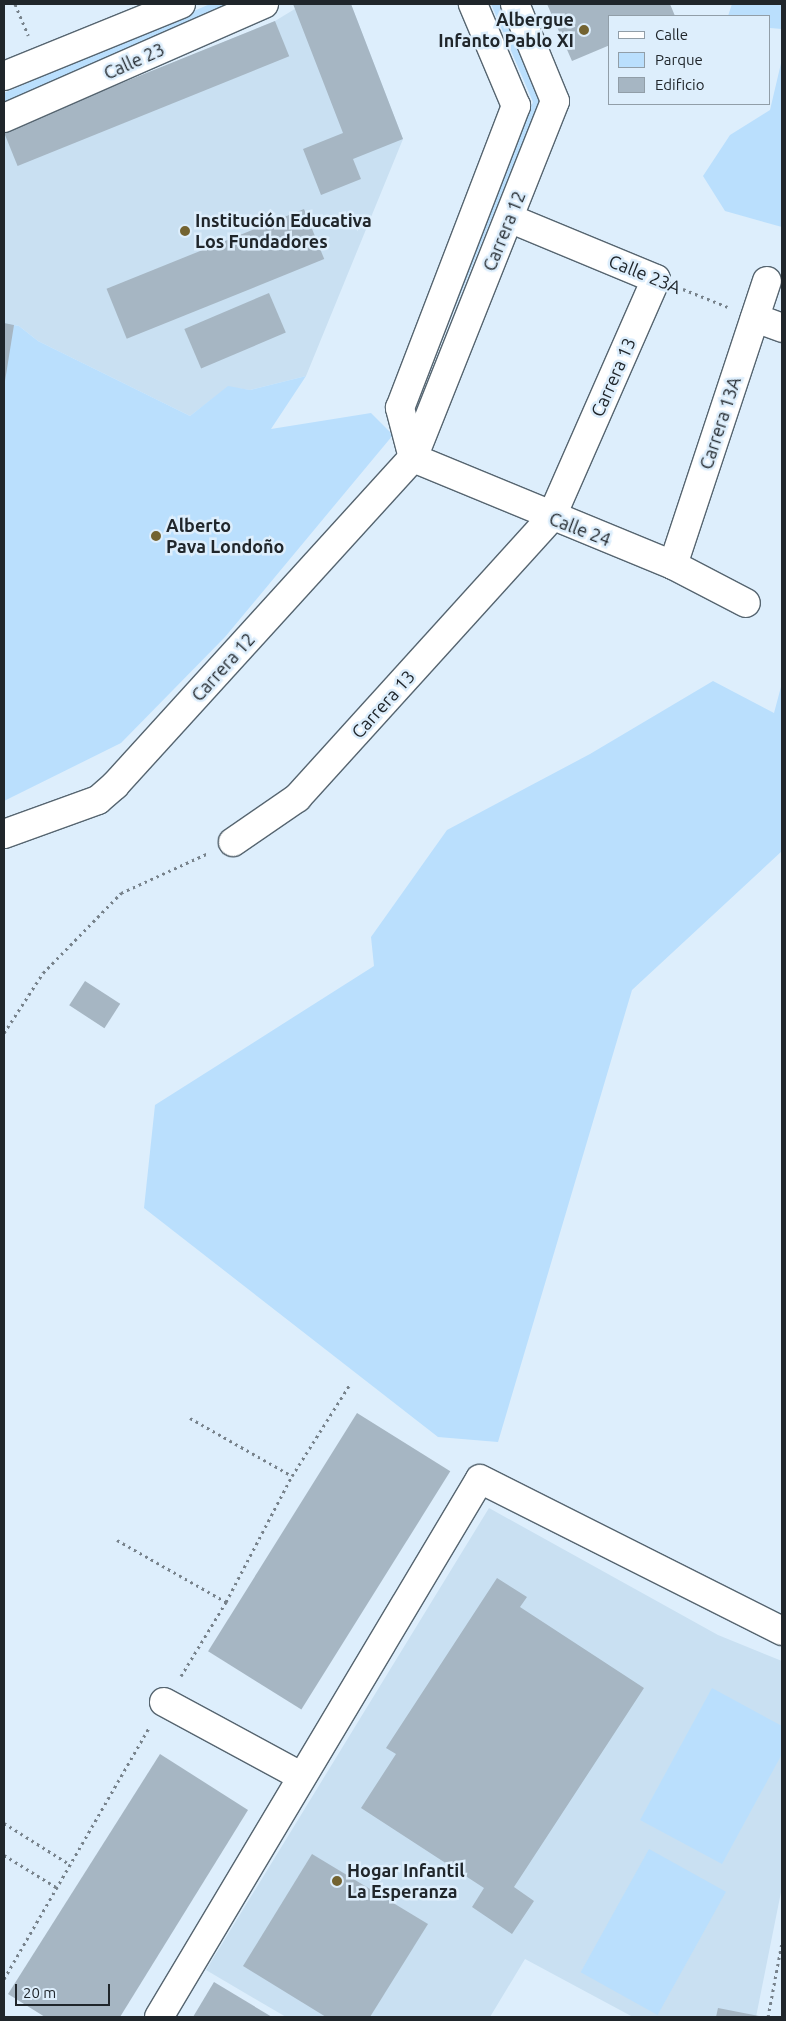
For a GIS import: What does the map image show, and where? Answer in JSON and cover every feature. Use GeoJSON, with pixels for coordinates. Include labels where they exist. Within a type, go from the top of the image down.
{"type":"FeatureCollection","features":[{"type":"Feature","properties":{"kind":"street","name":"Calle 23"},"geometry":{"type":"LineString","coordinates":[[4,76],[181,4]]}},
{"type":"Feature","properties":{"kind":"street","name":"Calle 23"},"geometry":{"type":"LineString","coordinates":[[4,118],[264,4]]}},
{"type":"Feature","properties":{"kind":"street","name":"Carrera 12"},"geometry":{"type":"LineString","coordinates":[[413,458],[400,408],[516,106],[473,4]]}},
{"type":"Feature","properties":{"kind":"street","name":"Carrera 12"},"geometry":{"type":"LineString","coordinates":[[4,834],[98,800],[115,785],[413,458],[555,101],[514,4]]}},
{"type":"Feature","properties":{"kind":"street","name":"Calle 23A"},"geometry":{"type":"LineString","coordinates":[[509,218],[656,279]]}},
{"type":"Feature","properties":{"kind":"street","name":"Carrera 13"},"geometry":{"type":"LineString","coordinates":[[233,842],[297,798],[551,518],[656,279]]}},
{"type":"Feature","properties":{"kind":"street","name":"Carrera 13A"},"geometry":{"type":"LineString","coordinates":[[673,565],[767,281]]}},
{"type":"Feature","properties":{"kind":"street"},"geometry":{"type":"LineString","coordinates":[[755,318],[782,328]]}},
{"type":"Feature","properties":{"kind":"street","name":"Calle 24"},"geometry":{"type":"LineString","coordinates":[[413,458],[551,518],[673,565],[746,603]]}},
{"type":"Feature","properties":{"kind":"street"},"geometry":{"type":"LineString","coordinates":[[160,2017],[301,1776],[480,1479],[782,1631]]}},
{"type":"Feature","properties":{"kind":"street"},"geometry":{"type":"LineString","coordinates":[[164,1702],[301,1776]]}},
{"type":"Feature","properties":{"kind":"path","name":"Calle 23A"},"geometry":{"type":"LineString","coordinates":[[656,279],[755,318]]}},
{"type":"Feature","properties":{"kind":"path"},"geometry":{"type":"LineString","coordinates":[[4,1033],[43,973],[121,892],[233,842]]}},
{"type":"Feature","properties":{"kind":"path"},"geometry":{"type":"LineString","coordinates":[[190,1418],[292,1476]]}},
{"type":"Feature","properties":{"kind":"path"},"geometry":{"type":"LineString","coordinates":[[117,1540],[226,1602]]}},
{"type":"Feature","properties":{"kind":"path"},"geometry":{"type":"LineString","coordinates":[[4,1823],[69,1864]]}},
{"type":"Feature","properties":{"kind":"path"},"geometry":{"type":"LineString","coordinates":[[4,1855],[56,1887]]}},
{"type":"Feature","properties":{"kind":"path"},"geometry":{"type":"LineString","coordinates":[[768,2017],[782,1942]]}},
{"type":"Feature","properties":{"kind":"shaded area","name":"Institución Educativa Los Fundadores"},"geometry":{"type":"Polygon","coordinates":[[[303,4],[351,4],[403,139],[306,376],[250,390],[228,387],[190,416],[38,341],[19,326],[4,323],[4,132],[275,21],[303,4]]]}},
{"type":"Feature","properties":{"kind":"shaded area"},"geometry":{"type":"Polygon","coordinates":[[[489,1508],[718,1635],[782,1661],[782,1887],[756,2017],[633,2017],[525,1959],[490,2017],[286,2017],[206,1970],[489,1508]]]}},
{"type":"Feature","properties":{"kind":"green space"},"geometry":{"type":"Polygon","coordinates":[[[210,4],[233,4],[4,104],[4,93],[210,4]]]}},
{"type":"Feature","properties":{"kind":"green space"},"geometry":{"type":"Polygon","coordinates":[[[491,4],[504,4],[541,98],[428,374],[418,384],[533,102],[491,4]]]}},
{"type":"Feature","properties":{"kind":"green space"},"geometry":{"type":"Polygon","coordinates":[[[732,4],[782,4],[782,29],[771,28],[771,15],[728,15],[732,4]]]}},
{"type":"Feature","properties":{"kind":"green space"},"geometry":{"type":"Polygon","coordinates":[[[782,59],[782,227],[725,211],[703,176],[730,135],[770,110],[782,59]]]}},
{"type":"Feature","properties":{"kind":"green space","name":"Alberto Pava Londoño"},"geometry":{"type":"Polygon","coordinates":[[[4,323],[19,326],[38,341],[190,416],[228,386],[250,390],[306,376],[271,429],[371,413],[393,435],[225,637],[121,743],[4,801],[4,323]]]}},
{"type":"Feature","properties":{"kind":"green space"},"geometry":{"type":"Polygon","coordinates":[[[713,681],[774,713],[782,683],[782,851],[632,990],[498,1442],[438,1437],[144,1208],[155,1105],[374,966],[371,937],[447,830],[590,754],[713,681]]]}},
{"type":"Feature","properties":{"kind":"green space"},"geometry":{"type":"Polygon","coordinates":[[[712,1688],[782,1726],[782,1754],[722,1864],[640,1820],[712,1688]]]}},
{"type":"Feature","properties":{"kind":"green space"},"geometry":{"type":"Polygon","coordinates":[[[649,1849],[726,1892],[658,2015],[581,1972],[649,1849]]]}},
{"type":"Feature","properties":{"kind":"building"},"geometry":{"type":"Polygon","coordinates":[[[293,4],[351,4],[403,139],[353,159],[361,179],[321,195],[303,149],[343,133],[293,4]]]}},
{"type":"Feature","properties":{"kind":"building","name":"Albergue Infanto Pablo XI"},"geometry":{"type":"Polygon","coordinates":[[[547,4],[670,4],[675,15],[608,15],[608,46],[572,61],[547,4]]]}},
{"type":"Feature","properties":{"kind":"building"},"geometry":{"type":"Polygon","coordinates":[[[275,21],[289,56],[18,166],[4,130],[275,21]]]}},
{"type":"Feature","properties":{"kind":"building"},"geometry":{"type":"Polygon","coordinates":[[[304,209],[324,259],[127,339],[107,289],[304,209]]]}},
{"type":"Feature","properties":{"kind":"building"},"geometry":{"type":"Polygon","coordinates":[[[269,293],[286,333],[201,369],[184,329],[269,293]]]}},
{"type":"Feature","properties":{"kind":"building"},"geometry":{"type":"Polygon","coordinates":[[[4,323],[14,325],[5,381],[4,381],[4,323]]]}},
{"type":"Feature","properties":{"kind":"building"},"geometry":{"type":"Polygon","coordinates":[[[85,981],[120,1004],[104,1028],[69,1005],[85,981]]]}},
{"type":"Feature","properties":{"kind":"building"},"geometry":{"type":"Polygon","coordinates":[[[357,1413],[450,1471],[301,1710],[208,1651],[357,1413]]]}},
{"type":"Feature","properties":{"kind":"building"},"geometry":{"type":"Polygon","coordinates":[[[497,1578],[527,1597],[520,1607],[644,1688],[514,1887],[534,1901],[512,1934],[472,1907],[484,1888],[361,1808],[396,1754],[386,1748],[497,1578]]]}},
{"type":"Feature","properties":{"kind":"building"},"geometry":{"type":"Polygon","coordinates":[[[160,1754],[248,1810],[120,2017],[45,2017],[8,1994],[160,1754]]]}},
{"type":"Feature","properties":{"kind":"building"},"geometry":{"type":"Polygon","coordinates":[[[312,1854],[428,1924],[370,2017],[326,2017],[243,1966],[312,1854]]]}},
{"type":"Feature","properties":{"kind":"building"},"geometry":{"type":"Polygon","coordinates":[[[214,1982],[272,2017],[193,2017],[214,1982]]]}},
{"type":"Feature","properties":{"kind":"building"},"geometry":{"type":"Polygon","coordinates":[[[718,2008],[759,2016],[759,2017],[716,2017],[718,2008]]]}},
{"type":"Feature","properties":{"kind":"place","name":"Albergue Infanto Pablo XI"},"geometry":{"type":"Point","coordinates":[584,30]}},
{"type":"Feature","properties":{"kind":"place","name":"Institución Educativa Los Fundadores"},"geometry":{"type":"Point","coordinates":[185,231]}},
{"type":"Feature","properties":{"kind":"place","name":"Alberto Pava Londoño"},"geometry":{"type":"Point","coordinates":[156,536]}},
{"type":"Feature","properties":{"kind":"place","name":"Hogar Infantil La Esperanza"},"geometry":{"type":"Point","coordinates":[337,1881]}}]}
